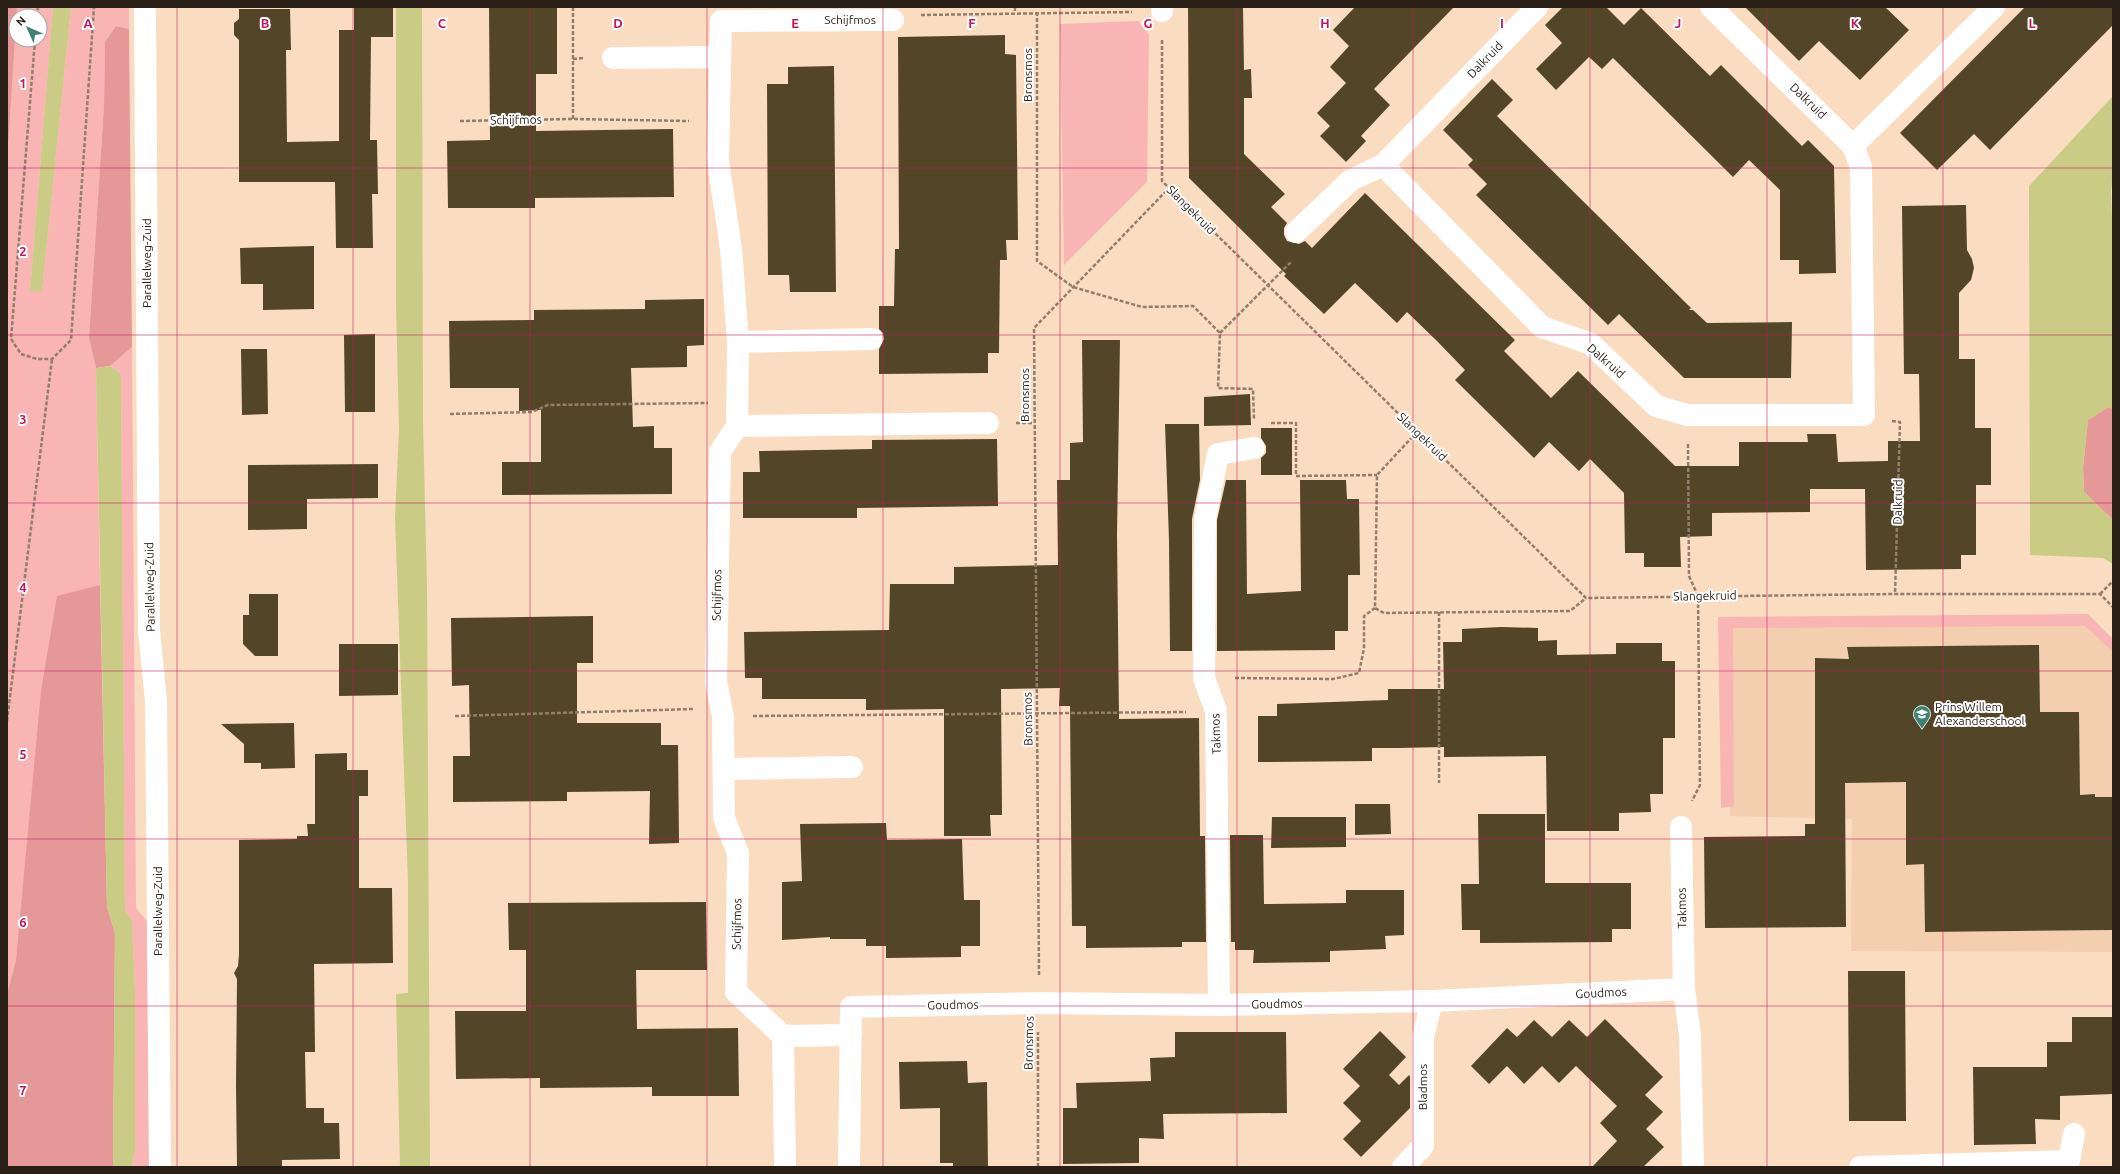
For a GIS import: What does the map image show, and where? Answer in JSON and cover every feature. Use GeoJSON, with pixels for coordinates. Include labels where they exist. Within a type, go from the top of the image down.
{"type":"FeatureCollection","features":[{"type":"Feature","properties":{"kind":"street","name":"Parallelweg-Zuid"},"geometry":{"type":"LineString","coordinates":[[146,7],[149,630],[156,701],[160,1167]]}},
{"type":"Feature","properties":{"kind":"street","name":"Dalkruid"},"geometry":{"type":"LineString","coordinates":[[1296,232],[1351,180],[1382,165],[1537,7]]}},
{"type":"Feature","properties":{"kind":"street","name":"Dalkruid"},"geometry":{"type":"LineString","coordinates":[[1382,165],[1542,327],[1591,344],[1656,406],[1687,415],[1864,415],[1861,167],[1853,146],[1711,7]]}},
{"type":"Feature","properties":{"kind":"street"},"geometry":{"type":"LineString","coordinates":[[1853,146],[1994,7]]}},
{"type":"Feature","properties":{"kind":"street","name":"Schijfmos"},"geometry":{"type":"LineString","coordinates":[[783,1036],[736,992],[738,853],[724,818],[723,716],[716,682],[720,452],[737,426],[738,342],[731,249],[718,161],[721,21],[892,20]]}},
{"type":"Feature","properties":{"kind":"street"},"geometry":{"type":"LineString","coordinates":[[613,58],[720,57]]}},
{"type":"Feature","properties":{"kind":"street"},"geometry":{"type":"LineString","coordinates":[[738,342],[872,339]]}},
{"type":"Feature","properties":{"kind":"street"},"geometry":{"type":"LineString","coordinates":[[737,426],[988,423]]}},
{"type":"Feature","properties":{"kind":"street","name":"Takmos"},"geometry":{"type":"LineString","coordinates":[[1218,1005],[1216,711],[1204,678],[1205,519],[1218,454],[1254,448]]}},
{"type":"Feature","properties":{"kind":"street"},"geometry":{"type":"LineString","coordinates":[[724,769],[852,767]]}},
{"type":"Feature","properties":{"kind":"street","name":"Takmos"},"geometry":{"type":"LineString","coordinates":[[1681,827],[1684,989]]}},
{"type":"Feature","properties":{"kind":"street"},"geometry":{"type":"LineString","coordinates":[[1684,989],[1690,1035],[1693,1167]]}},
{"type":"Feature","properties":{"kind":"street","name":"Goudmos"},"geometry":{"type":"LineString","coordinates":[[849,1167],[851,1007],[1039,1003],[1218,1005],[1432,1001],[1684,989]]}},
{"type":"Feature","properties":{"kind":"street","name":"Bladmos"},"geometry":{"type":"LineString","coordinates":[[1403,1167],[1423,1146],[1423,1037],[1432,1001]]}},
{"type":"Feature","properties":{"kind":"street"},"geometry":{"type":"LineString","coordinates":[[785,1167],[783,1036],[851,1035]]}},
{"type":"Feature","properties":{"kind":"street"},"geometry":{"type":"LineString","coordinates":[[1860,1167],[2069,1164],[2074,1134]]}},
{"type":"Feature","properties":{"kind":"path"},"geometry":{"type":"LineString","coordinates":[[7,721],[52,359],[71,340],[94,7]]}},
{"type":"Feature","properties":{"kind":"path"},"geometry":{"type":"LineString","coordinates":[[573,7],[573,119]]}},
{"type":"Feature","properties":{"kind":"path"},"geometry":{"type":"LineString","coordinates":[[1015,7],[1015,13]]}},
{"type":"Feature","properties":{"kind":"path","name":"Schijfmos"},"geometry":{"type":"LineString","coordinates":[[892,20],[908,15],[1162,9]]}},
{"type":"Feature","properties":{"kind":"path","name":"Slangekruid"},"geometry":{"type":"LineString","coordinates":[[1162,9],[1162,181],[1586,598],[1896,594],[2100,594]]}},
{"type":"Feature","properties":{"kind":"path","name":"Bronsmos"},"geometry":{"type":"LineString","coordinates":[[1036,12],[1037,261],[1073,287]]}},
{"type":"Feature","properties":{"kind":"path"},"geometry":{"type":"LineString","coordinates":[[35,48],[11,339],[21,354],[37,359],[52,359]]}},
{"type":"Feature","properties":{"kind":"path","name":"Schijfmos"},"geometry":{"type":"LineString","coordinates":[[460,121],[573,119],[719,121]]}},
{"type":"Feature","properties":{"kind":"path","name":"Bronsmos"},"geometry":{"type":"LineString","coordinates":[[1038,1167],[1039,1003],[1034,328],[1169,188]]}},
{"type":"Feature","properties":{"kind":"path"},"geometry":{"type":"LineString","coordinates":[[1254,448],[1253,389],[1218,388],[1220,333],[1268,286]]}},
{"type":"Feature","properties":{"kind":"path"},"geometry":{"type":"LineString","coordinates":[[1073,287],[1142,307],[1193,306],[1220,333]]}},
{"type":"Feature","properties":{"kind":"path"},"geometry":{"type":"LineString","coordinates":[[450,414],[532,412],[548,405],[737,402]]}},
{"type":"Feature","properties":{"kind":"path"},"geometry":{"type":"LineString","coordinates":[[1681,827],[1682,818],[1700,785],[1698,596],[1690,576],[1687,415]]}},
{"type":"Feature","properties":{"kind":"path","name":"Dalkruid"},"geometry":{"type":"LineString","coordinates":[[1864,415],[1900,422],[1896,594]]}},
{"type":"Feature","properties":{"kind":"path"},"geometry":{"type":"LineString","coordinates":[[1254,423],[1296,423],[1296,476],[1377,475]]}},
{"type":"Feature","properties":{"kind":"path"},"geometry":{"type":"LineString","coordinates":[[1375,608],[1377,475],[1418,432]]}},
{"type":"Feature","properties":{"kind":"path"},"geometry":{"type":"LineString","coordinates":[[2113,581],[2100,594],[2113,607]]}},
{"type":"Feature","properties":{"kind":"path"},"geometry":{"type":"LineString","coordinates":[[1375,608],[1384,613],[1570,611],[1586,598]]}},
{"type":"Feature","properties":{"kind":"path"},"geometry":{"type":"LineString","coordinates":[[1204,678],[1333,679],[1359,673],[1364,648],[1364,616],[1375,608]]}},
{"type":"Feature","properties":{"kind":"path"},"geometry":{"type":"LineString","coordinates":[[1439,612],[1439,783]]}},
{"type":"Feature","properties":{"kind":"path"},"geometry":{"type":"LineString","coordinates":[[1036,712],[1216,711]]}},
{"type":"Feature","properties":{"kind":"shaded area"},"geometry":{"type":"Polygon","coordinates":[[[7,7],[17,7],[8,8],[8,48],[14,48],[7,164],[7,7]]]}},
{"type":"Feature","properties":{"kind":"shaded area"},"geometry":{"type":"Polygon","coordinates":[[[53,7],[30,291],[42,290],[71,7],[129,7],[129,29],[116,26],[105,42],[104,105],[89,338],[96,368],[100,585],[57,597],[16,960],[7,994],[7,164],[14,48],[48,48],[48,8],[17,8],[53,7]]]}},
{"type":"Feature","properties":{"kind":"shaded area"},"geometry":{"type":"Polygon","coordinates":[[[53,7],[71,7],[42,291],[30,291],[53,7]]]}},
{"type":"Feature","properties":{"kind":"shaded area"},"geometry":{"type":"Polygon","coordinates":[[[396,7],[422,7],[423,423],[427,587],[430,1167],[400,1167],[396,994],[408,993],[408,882],[395,518],[399,429],[396,304],[396,7]]]}},
{"type":"Feature","properties":{"kind":"shaded area"},"geometry":{"type":"Polygon","coordinates":[[[1138,21],[1149,35],[1147,182],[1064,265],[1060,24],[1138,21]]]}},
{"type":"Feature","properties":{"kind":"shaded area"},"geometry":{"type":"Polygon","coordinates":[[[116,26],[129,29],[132,347],[110,366],[96,368],[89,338],[104,105],[105,42],[116,26]]]}},
{"type":"Feature","properties":{"kind":"shaded area"},"geometry":{"type":"Polygon","coordinates":[[[2113,96],[2113,170],[2111,192],[2113,250],[2113,409],[2108,407],[2088,420],[2083,468],[2084,492],[2113,520],[2113,564],[2103,558],[2030,555],[2029,186],[2113,96]]]}},
{"type":"Feature","properties":{"kind":"shaded area"},"geometry":{"type":"Polygon","coordinates":[[[132,347],[136,908],[147,921],[149,1167],[132,1167],[135,1151],[135,991],[132,921],[125,910],[121,374],[110,366],[132,347]]]}},
{"type":"Feature","properties":{"kind":"shaded area"},"geometry":{"type":"Polygon","coordinates":[[[110,366],[121,374],[125,910],[132,921],[135,991],[135,1151],[132,1167],[113,1167],[115,933],[107,907],[96,368],[110,366]]]}},
{"type":"Feature","properties":{"kind":"shaded area"},"geometry":{"type":"Polygon","coordinates":[[[2108,407],[2113,409],[2113,520],[2084,492],[2083,468],[2088,420],[2108,407]]]}},
{"type":"Feature","properties":{"kind":"shaded area"},"geometry":{"type":"Polygon","coordinates":[[[100,585],[107,907],[115,933],[113,1167],[7,1167],[7,994],[16,960],[41,691],[57,596],[100,585]]]}},
{"type":"Feature","properties":{"kind":"shaded area"},"geometry":{"type":"Polygon","coordinates":[[[2088,614],[2113,639],[2113,652],[2085,626],[1733,628],[1734,806],[1721,808],[1718,617],[2088,614]]]}},
{"type":"Feature","properties":{"kind":"shaded area","name":"Prins Willem Alexanderschool"},"geometry":{"type":"Polygon","coordinates":[[[2090,621],[2113,642],[2113,952],[1851,951],[1852,819],[1730,816],[1731,627],[2090,621]]]}},
{"type":"Feature","properties":{"kind":"building"},"geometry":{"type":"Polygon","coordinates":[[[354,7],[393,7],[393,37],[371,37],[370,140],[377,140],[378,194],[372,194],[373,248],[336,248],[335,182],[239,182],[239,40],[234,35],[234,23],[239,19],[239,9],[290,9],[291,50],[286,50],[287,142],[339,141],[339,30],[354,30],[354,7]]]}},
{"type":"Feature","properties":{"kind":"building"},"geometry":{"type":"Polygon","coordinates":[[[489,7],[557,7],[557,74],[536,74],[536,131],[673,129],[674,197],[535,198],[535,208],[448,208],[447,141],[490,140],[489,7]]]}},
{"type":"Feature","properties":{"kind":"building"},"geometry":{"type":"Polygon","coordinates":[[[1188,7],[1243,7],[1244,70],[1251,69],[1252,98],[1244,98],[1244,154],[1285,194],[1271,207],[1287,223],[1284,228],[1284,235],[1287,241],[1299,244],[1305,241],[1312,248],[1365,193],[1515,340],[1504,351],[1551,398],[1578,371],[1675,466],[1739,466],[1739,442],[1808,442],[1807,434],[1836,434],[1838,462],[1888,461],[1888,441],[1920,441],[1919,374],[1904,374],[1902,206],[1966,205],[1967,250],[1972,259],[1974,268],[1971,280],[1959,293],[1959,359],[1975,359],[1975,428],[1991,428],[1991,485],[1976,485],[1976,555],[1961,555],[1961,569],[1866,570],[1865,489],[1810,489],[1810,512],[1712,513],[1712,536],[1680,537],[1681,567],[1644,567],[1644,553],[1625,553],[1624,493],[1590,459],[1579,471],[1549,442],[1534,458],[1455,380],[1465,370],[1437,341],[1407,312],[1397,323],[1355,283],[1324,314],[1284,276],[1286,274],[1189,178],[1188,7]]]}},
{"type":"Feature","properties":{"kind":"building"},"geometry":{"type":"Polygon","coordinates":[[[1355,7],[1454,7],[1374,89],[1390,105],[1361,136],[1366,141],[1346,162],[1320,136],[1330,126],[1317,113],[1346,83],[1330,67],[1349,46],[1333,30],[1355,7]]]}},
{"type":"Feature","properties":{"kind":"building"},"geometry":{"type":"Polygon","coordinates":[[[1563,7],[1606,7],[1624,25],[1641,8],[1710,76],[1721,65],[1802,146],[1808,140],[1834,166],[1836,273],[1799,274],[1799,260],[1780,260],[1780,190],[1749,160],[1733,177],[1613,58],[1602,69],[1589,57],[1556,90],[1536,69],[1562,43],[1545,25],[1563,7]]]}},
{"type":"Feature","properties":{"kind":"building"},"geometry":{"type":"Polygon","coordinates":[[[1745,7],[1885,7],[1909,30],[1860,80],[1819,41],[1799,61],[1745,7]]]}},
{"type":"Feature","properties":{"kind":"building"},"geometry":{"type":"Polygon","coordinates":[[[2025,7],[2113,7],[2113,25],[1990,150],[1974,134],[1937,170],[1900,133],[2025,7]]]}},
{"type":"Feature","properties":{"kind":"building"},"geometry":{"type":"Polygon","coordinates":[[[1005,35],[1005,54],[1016,55],[1018,240],[1006,240],[1007,260],[1000,260],[999,353],[988,353],[988,373],[879,374],[879,349],[884,339],[883,333],[879,329],[879,306],[894,306],[895,249],[899,249],[898,37],[1005,35]]]}},
{"type":"Feature","properties":{"kind":"building"},"geometry":{"type":"Polygon","coordinates":[[[834,66],[836,292],[790,292],[789,275],[768,275],[767,84],[788,84],[788,67],[834,66]]]}},
{"type":"Feature","properties":{"kind":"building"},"geometry":{"type":"Polygon","coordinates":[[[1492,79],[1513,100],[1497,116],[1691,308],[1689,310],[1693,310],[1707,323],[1792,322],[1791,378],[1684,378],[1619,314],[1608,325],[1476,195],[1487,184],[1468,165],[1473,160],[1443,130],[1492,79]]]}},
{"type":"Feature","properties":{"kind":"building"},"geometry":{"type":"Polygon","coordinates":[[[314,246],[314,309],[263,310],[263,284],[241,284],[240,248],[314,246]]]}},
{"type":"Feature","properties":{"kind":"building"},"geometry":{"type":"Polygon","coordinates":[[[704,299],[704,345],[687,346],[687,367],[631,368],[633,427],[654,426],[654,448],[672,448],[672,494],[502,495],[502,462],[541,462],[541,410],[519,411],[519,388],[450,388],[449,321],[534,320],[534,310],[645,309],[645,300],[704,299]]]}},
{"type":"Feature","properties":{"kind":"building"},"geometry":{"type":"Polygon","coordinates":[[[375,334],[375,412],[345,412],[344,335],[375,334]]]}},
{"type":"Feature","properties":{"kind":"building"},"geometry":{"type":"Polygon","coordinates":[[[1082,340],[1120,340],[1117,535],[1119,719],[1199,718],[1200,836],[1205,836],[1206,942],[1182,942],[1182,947],[1086,948],[1086,926],[1072,926],[1070,706],[1059,706],[1060,688],[1001,689],[1002,815],[990,815],[991,836],[944,836],[944,709],[866,710],[866,699],[762,699],[762,678],[745,678],[744,632],[889,630],[890,584],[954,584],[954,567],[1058,565],[1057,480],[1070,480],[1070,443],[1083,442],[1082,340]]]}},
{"type":"Feature","properties":{"kind":"building"},"geometry":{"type":"Polygon","coordinates":[[[241,349],[267,349],[268,414],[242,415],[241,349]]]}},
{"type":"Feature","properties":{"kind":"building"},"geometry":{"type":"Polygon","coordinates":[[[1250,394],[1251,425],[1204,426],[1204,397],[1250,394]]]}},
{"type":"Feature","properties":{"kind":"building"},"geometry":{"type":"Polygon","coordinates":[[[1165,424],[1199,424],[1200,480],[1192,519],[1192,651],[1170,651],[1169,540],[1165,424]]]}},
{"type":"Feature","properties":{"kind":"building"},"geometry":{"type":"Polygon","coordinates":[[[1261,428],[1292,428],[1292,475],[1261,475],[1261,458],[1266,453],[1266,446],[1261,438],[1261,428]]]}},
{"type":"Feature","properties":{"kind":"building"},"geometry":{"type":"Polygon","coordinates":[[[997,439],[998,506],[857,508],[857,518],[743,518],[743,472],[760,472],[759,451],[872,449],[872,440],[997,439]]]}},
{"type":"Feature","properties":{"kind":"building"},"geometry":{"type":"Polygon","coordinates":[[[378,464],[378,498],[307,499],[307,529],[248,530],[248,465],[378,464]]]}},
{"type":"Feature","properties":{"kind":"building"},"geometry":{"type":"Polygon","coordinates":[[[1226,480],[1246,480],[1247,594],[1301,591],[1300,480],[1346,480],[1347,499],[1359,499],[1360,575],[1348,575],[1348,631],[1335,631],[1335,650],[1217,651],[1217,520],[1226,480]]]}},
{"type":"Feature","properties":{"kind":"building"},"geometry":{"type":"Polygon","coordinates":[[[249,594],[278,594],[278,656],[255,656],[243,644],[243,615],[249,615],[249,594]]]}},
{"type":"Feature","properties":{"kind":"building"},"geometry":{"type":"Polygon","coordinates":[[[593,616],[593,663],[577,663],[577,723],[661,723],[661,745],[678,745],[679,843],[649,844],[650,791],[567,792],[567,801],[453,802],[453,756],[470,756],[469,685],[452,686],[451,618],[593,616]]]}},
{"type":"Feature","properties":{"kind":"building"},"geometry":{"type":"Polygon","coordinates":[[[1501,627],[1538,628],[1538,641],[1557,640],[1557,655],[1616,654],[1616,643],[1662,643],[1662,661],[1675,661],[1675,738],[1663,738],[1663,794],[1650,794],[1651,812],[1619,813],[1619,831],[1547,831],[1546,756],[1444,757],[1444,747],[1372,748],[1372,761],[1258,762],[1258,716],[1277,716],[1277,704],[1388,700],[1388,689],[1444,689],[1443,642],[1462,642],[1462,629],[1501,627]]]}},
{"type":"Feature","properties":{"kind":"building"},"geometry":{"type":"Polygon","coordinates":[[[339,644],[398,644],[398,695],[339,696],[339,644]]]}},
{"type":"Feature","properties":{"kind":"building"},"geometry":{"type":"Polygon","coordinates":[[[2039,645],[2040,712],[2079,712],[2080,795],[2095,794],[2095,797],[2113,797],[2113,930],[1925,932],[1924,864],[1906,865],[1906,782],[1845,783],[1846,927],[1705,928],[1704,837],[1805,836],[1805,824],[1815,824],[1815,658],[1849,659],[1847,647],[2039,645]]]}},
{"type":"Feature","properties":{"kind":"building"},"geometry":{"type":"Polygon","coordinates":[[[294,723],[295,768],[261,769],[261,763],[244,763],[244,744],[221,724],[294,723]]]}},
{"type":"Feature","properties":{"kind":"building"},"geometry":{"type":"Polygon","coordinates":[[[347,753],[347,770],[368,770],[368,796],[359,796],[359,888],[392,888],[393,963],[314,964],[315,1052],[305,1052],[306,1108],[324,1108],[324,1123],[339,1123],[340,1159],[282,1160],[282,1167],[237,1167],[237,979],[234,973],[238,966],[239,954],[239,840],[297,839],[297,836],[308,836],[307,824],[315,824],[315,754],[347,753]]]}},
{"type":"Feature","properties":{"kind":"building"},"geometry":{"type":"Polygon","coordinates":[[[1355,804],[1390,804],[1391,834],[1355,835],[1355,804]]]}},
{"type":"Feature","properties":{"kind":"building"},"geometry":{"type":"Polygon","coordinates":[[[1478,814],[1545,814],[1545,883],[1631,883],[1631,929],[1612,929],[1612,942],[1480,943],[1480,930],[1462,930],[1461,884],[1479,884],[1478,814]]]}},
{"type":"Feature","properties":{"kind":"building"},"geometry":{"type":"Polygon","coordinates":[[[1272,817],[1346,817],[1346,847],[1271,848],[1272,817]]]}},
{"type":"Feature","properties":{"kind":"building"},"geometry":{"type":"Polygon","coordinates":[[[886,823],[887,840],[962,839],[964,900],[980,900],[980,946],[961,946],[961,957],[886,958],[886,946],[866,946],[866,939],[830,939],[830,937],[782,940],[782,882],[802,881],[800,824],[886,823]]]}},
{"type":"Feature","properties":{"kind":"building"},"geometry":{"type":"Polygon","coordinates":[[[1230,835],[1263,835],[1264,904],[1346,903],[1346,890],[1404,890],[1404,935],[1385,936],[1386,949],[1330,951],[1330,962],[1253,963],[1254,950],[1235,950],[1235,942],[1231,942],[1230,835]]]}},
{"type":"Feature","properties":{"kind":"building"},"geometry":{"type":"Polygon","coordinates":[[[706,902],[707,970],[636,970],[637,1029],[738,1028],[739,1096],[652,1096],[652,1087],[540,1088],[540,1078],[456,1079],[455,1011],[526,1011],[526,950],[509,950],[508,903],[706,902]]]}},
{"type":"Feature","properties":{"kind":"building"},"geometry":{"type":"Polygon","coordinates":[[[1848,971],[1905,971],[1906,1121],[1849,1121],[1848,971]]]}},
{"type":"Feature","properties":{"kind":"building"},"geometry":{"type":"Polygon","coordinates":[[[2072,1017],[2113,1017],[2113,1094],[2060,1096],[2060,1120],[2035,1119],[2036,1144],[1974,1145],[1973,1067],[2047,1067],[2047,1042],[2072,1042],[2072,1017]]]}},
{"type":"Feature","properties":{"kind":"building"},"geometry":{"type":"Polygon","coordinates":[[[1605,1019],[1663,1077],[1645,1095],[1663,1112],[1646,1129],[1664,1147],[1643,1167],[1592,1167],[1617,1141],[1600,1123],[1617,1106],[1576,1066],[1559,1083],[1542,1066],[1524,1084],[1507,1066],[1489,1084],[1471,1066],[1507,1028],[1517,1037],[1534,1020],[1552,1037],[1569,1020],[1587,1037],[1605,1019]]]}},
{"type":"Feature","properties":{"kind":"building"},"geometry":{"type":"Polygon","coordinates":[[[1380,1031],[1406,1057],[1389,1075],[1399,1085],[1409,1075],[1410,1108],[1361,1157],[1343,1139],[1361,1121],[1343,1103],[1360,1086],[1343,1069],[1380,1031]]]}},
{"type":"Feature","properties":{"kind":"building"},"geometry":{"type":"Polygon","coordinates":[[[1175,1032],[1286,1032],[1287,1113],[1163,1114],[1164,1139],[1139,1138],[1139,1163],[1063,1164],[1063,1108],[1077,1108],[1076,1083],[1151,1081],[1150,1058],[1175,1057],[1175,1032]]]}},
{"type":"Feature","properties":{"kind":"building"},"geometry":{"type":"Polygon","coordinates":[[[967,1061],[968,1083],[987,1082],[988,1167],[953,1167],[953,1163],[940,1163],[940,1108],[900,1109],[899,1062],[967,1061]]]}},
{"type":"Feature","properties":{"kind":"place","name":"Prins Willem Alexanderschool"},"geometry":{"type":"Point","coordinates":[1922,729]}}]}
